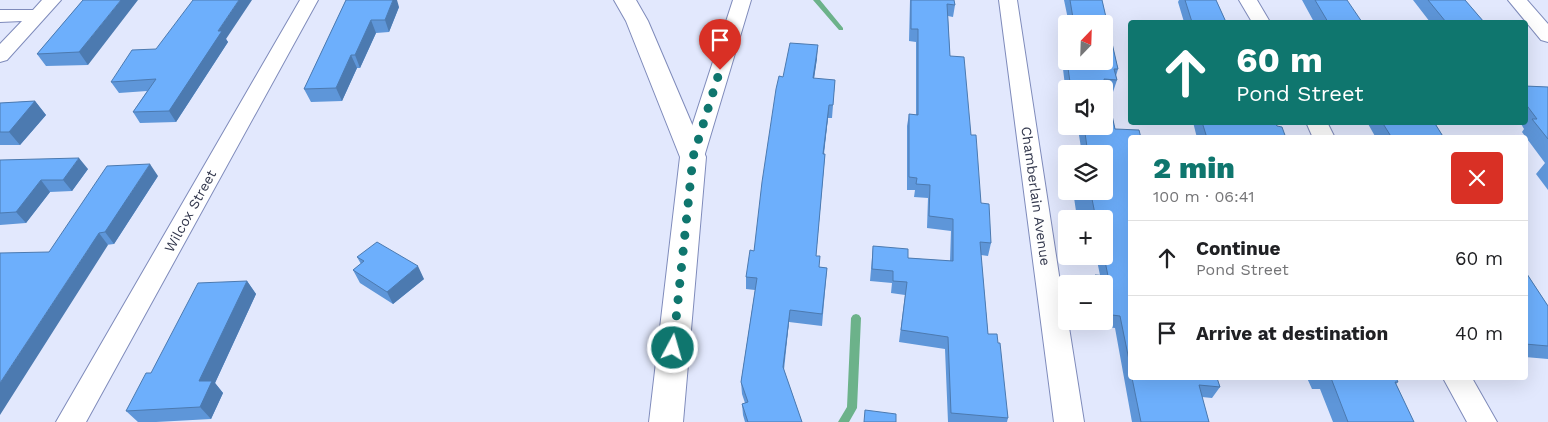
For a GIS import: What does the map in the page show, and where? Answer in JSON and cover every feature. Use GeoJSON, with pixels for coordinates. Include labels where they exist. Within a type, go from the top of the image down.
{"type":"FeatureCollection","features":[{"type":"Feature","properties":{"kind":"street"},"geometry":{"type":"LineString","coordinates":[[0,56],[52,0]]}},
{"type":"Feature","properties":{"kind":"street","name":"Wilcox Street"},"geometry":{"type":"LineString","coordinates":[[71,422],[309,0]]}},
{"type":"Feature","properties":{"kind":"street"},"geometry":{"type":"LineString","coordinates":[[625,0],[637,21],[693,157]]}},
{"type":"Feature","properties":{"kind":"street"},"geometry":{"type":"LineString","coordinates":[[666,422],[693,157],[742,0]]}},
{"type":"Feature","properties":{"kind":"street","name":"Chamberlain Avenue"},"geometry":{"type":"LineString","coordinates":[[1008,0],[1069,422]]}},
{"type":"Feature","properties":{"kind":"street"},"geometry":{"type":"LineString","coordinates":[[1248,0],[1260,20]]}},
{"type":"Feature","properties":{"kind":"street"},"geometry":{"type":"LineString","coordinates":[[1517,0],[1548,36]]}},
{"type":"Feature","properties":{"kind":"street"},"geometry":{"type":"LineString","coordinates":[[0,16],[38,15]]}},
{"type":"Feature","properties":{"kind":"street"},"geometry":{"type":"LineString","coordinates":[[1459,380],[1482,422]]}},
{"type":"Feature","properties":{"kind":"building"},"geometry":{"type":"Polygon","coordinates":[[[83,0],[121,0],[79,52],[37,54],[83,0]]]}},
{"type":"Feature","properties":{"kind":"building"},"geometry":{"type":"Polygon","coordinates":[[[193,0],[239,0],[218,31],[222,31],[169,111],[133,112],[156,79],[111,82],[132,50],[156,49],[193,0]]]}},
{"type":"Feature","properties":{"kind":"building"},"geometry":{"type":"Polygon","coordinates":[[[346,0],[393,0],[385,20],[371,20],[355,55],[351,55],[336,88],[304,89],[346,0]]]}},
{"type":"Feature","properties":{"kind":"building"},"geometry":{"type":"Polygon","coordinates":[[[911,0],[954,0],[955,5],[947,4],[950,56],[964,57],[971,135],[976,135],[981,203],[989,204],[991,243],[980,242],[988,334],[997,334],[998,343],[1000,343],[1008,418],[951,413],[948,337],[901,330],[907,282],[893,281],[893,271],[872,269],[873,246],[908,249],[908,258],[953,261],[953,219],[929,216],[930,185],[916,184],[917,178],[909,177],[909,114],[918,115],[918,29],[911,29],[911,0]]]}},
{"type":"Feature","properties":{"kind":"building"},"geometry":{"type":"Polygon","coordinates":[[[1070,0],[1102,0],[1105,15],[1072,15],[1070,0]]]}},
{"type":"Feature","properties":{"kind":"building"},"geometry":{"type":"Polygon","coordinates":[[[1185,0],[1216,0],[1225,20],[1191,20],[1185,0]]]}},
{"type":"Feature","properties":{"kind":"building"},"geometry":{"type":"Polygon","coordinates":[[[1315,0],[1347,0],[1361,20],[1327,20],[1315,0]]]}},
{"type":"Feature","properties":{"kind":"building"},"geometry":{"type":"Polygon","coordinates":[[[1428,0],[1465,0],[1482,20],[1444,20],[1428,0]]]}},
{"type":"Feature","properties":{"kind":"building"},"geometry":{"type":"Polygon","coordinates":[[[790,43],[818,45],[813,78],[835,80],[833,105],[829,105],[823,154],[825,154],[816,256],[820,256],[819,267],[827,268],[822,314],[790,310],[783,367],[802,422],[748,422],[742,404],[748,402],[741,382],[757,278],[746,277],[750,250],[754,251],[776,89],[779,76],[783,77],[790,43]]]}},
{"type":"Feature","properties":{"kind":"building"},"geometry":{"type":"Polygon","coordinates":[[[1113,47],[1118,69],[1114,69],[1117,80],[1070,80],[1068,70],[1113,70],[1113,47]]]}},
{"type":"Feature","properties":{"kind":"building"},"geometry":{"type":"Polygon","coordinates":[[[1528,86],[1548,87],[1548,139],[1532,119],[1537,119],[1528,107],[1528,86]]]}},
{"type":"Feature","properties":{"kind":"building"},"geometry":{"type":"Polygon","coordinates":[[[35,101],[9,132],[0,132],[0,103],[35,101]]]}},
{"type":"Feature","properties":{"kind":"building"},"geometry":{"type":"Polygon","coordinates":[[[1113,120],[1115,129],[1139,130],[1140,135],[1128,135],[1128,355],[1120,316],[1113,315],[1113,275],[1108,275],[1106,265],[1113,265],[1113,210],[1094,210],[1092,200],[1113,200],[1113,145],[1087,145],[1085,135],[1113,135],[1113,120]]]}},
{"type":"Feature","properties":{"kind":"building"},"geometry":{"type":"Polygon","coordinates":[[[1203,125],[1276,125],[1282,127],[1285,135],[1206,135],[1203,125]]]}},
{"type":"Feature","properties":{"kind":"building"},"geometry":{"type":"Polygon","coordinates":[[[1384,125],[1436,125],[1442,135],[1390,135],[1384,125]]]}},
{"type":"Feature","properties":{"kind":"building"},"geometry":{"type":"Polygon","coordinates":[[[79,158],[63,180],[41,180],[16,212],[0,213],[0,160],[79,158]]]}},
{"type":"Feature","properties":{"kind":"building"},"geometry":{"type":"Polygon","coordinates":[[[150,164],[105,232],[99,233],[0,383],[0,253],[49,252],[107,166],[150,164]]]}},
{"type":"Feature","properties":{"kind":"building"},"geometry":{"type":"Polygon","coordinates":[[[377,242],[418,266],[387,292],[353,270],[364,261],[357,257],[377,242]]]}},
{"type":"Feature","properties":{"kind":"building"},"geometry":{"type":"Polygon","coordinates":[[[1528,276],[1548,306],[1548,346],[1528,344],[1528,276]]]}},
{"type":"Feature","properties":{"kind":"building"},"geometry":{"type":"Polygon","coordinates":[[[247,281],[199,381],[212,381],[200,407],[126,411],[146,373],[151,373],[198,283],[247,281]]]}},
{"type":"Feature","properties":{"kind":"building"},"geometry":{"type":"Polygon","coordinates":[[[1132,380],[1218,380],[1220,387],[1199,385],[1209,422],[1141,422],[1132,380]]]}},
{"type":"Feature","properties":{"kind":"building"},"geometry":{"type":"Polygon","coordinates":[[[1332,380],[1397,380],[1398,382],[1395,382],[1414,422],[1348,422],[1332,380]]]}},
{"type":"Feature","properties":{"kind":"building"},"geometry":{"type":"Polygon","coordinates":[[[865,410],[896,414],[896,422],[864,422],[865,410]]]}},
{"type":"Feature","properties":{"kind":"waterway"},"geometry":{"type":"LineString","coordinates":[[816,0],[841,29]]}},
{"type":"Feature","properties":{"kind":"waterway"},"geometry":{"type":"LineString","coordinates":[[843,422],[852,408],[856,318]]}},
{"type":"Feature","properties":{"kind":"route"},"geometry":{"type":"LineString","coordinates":[[673,348],[693,157],[720,70]]}}]}
